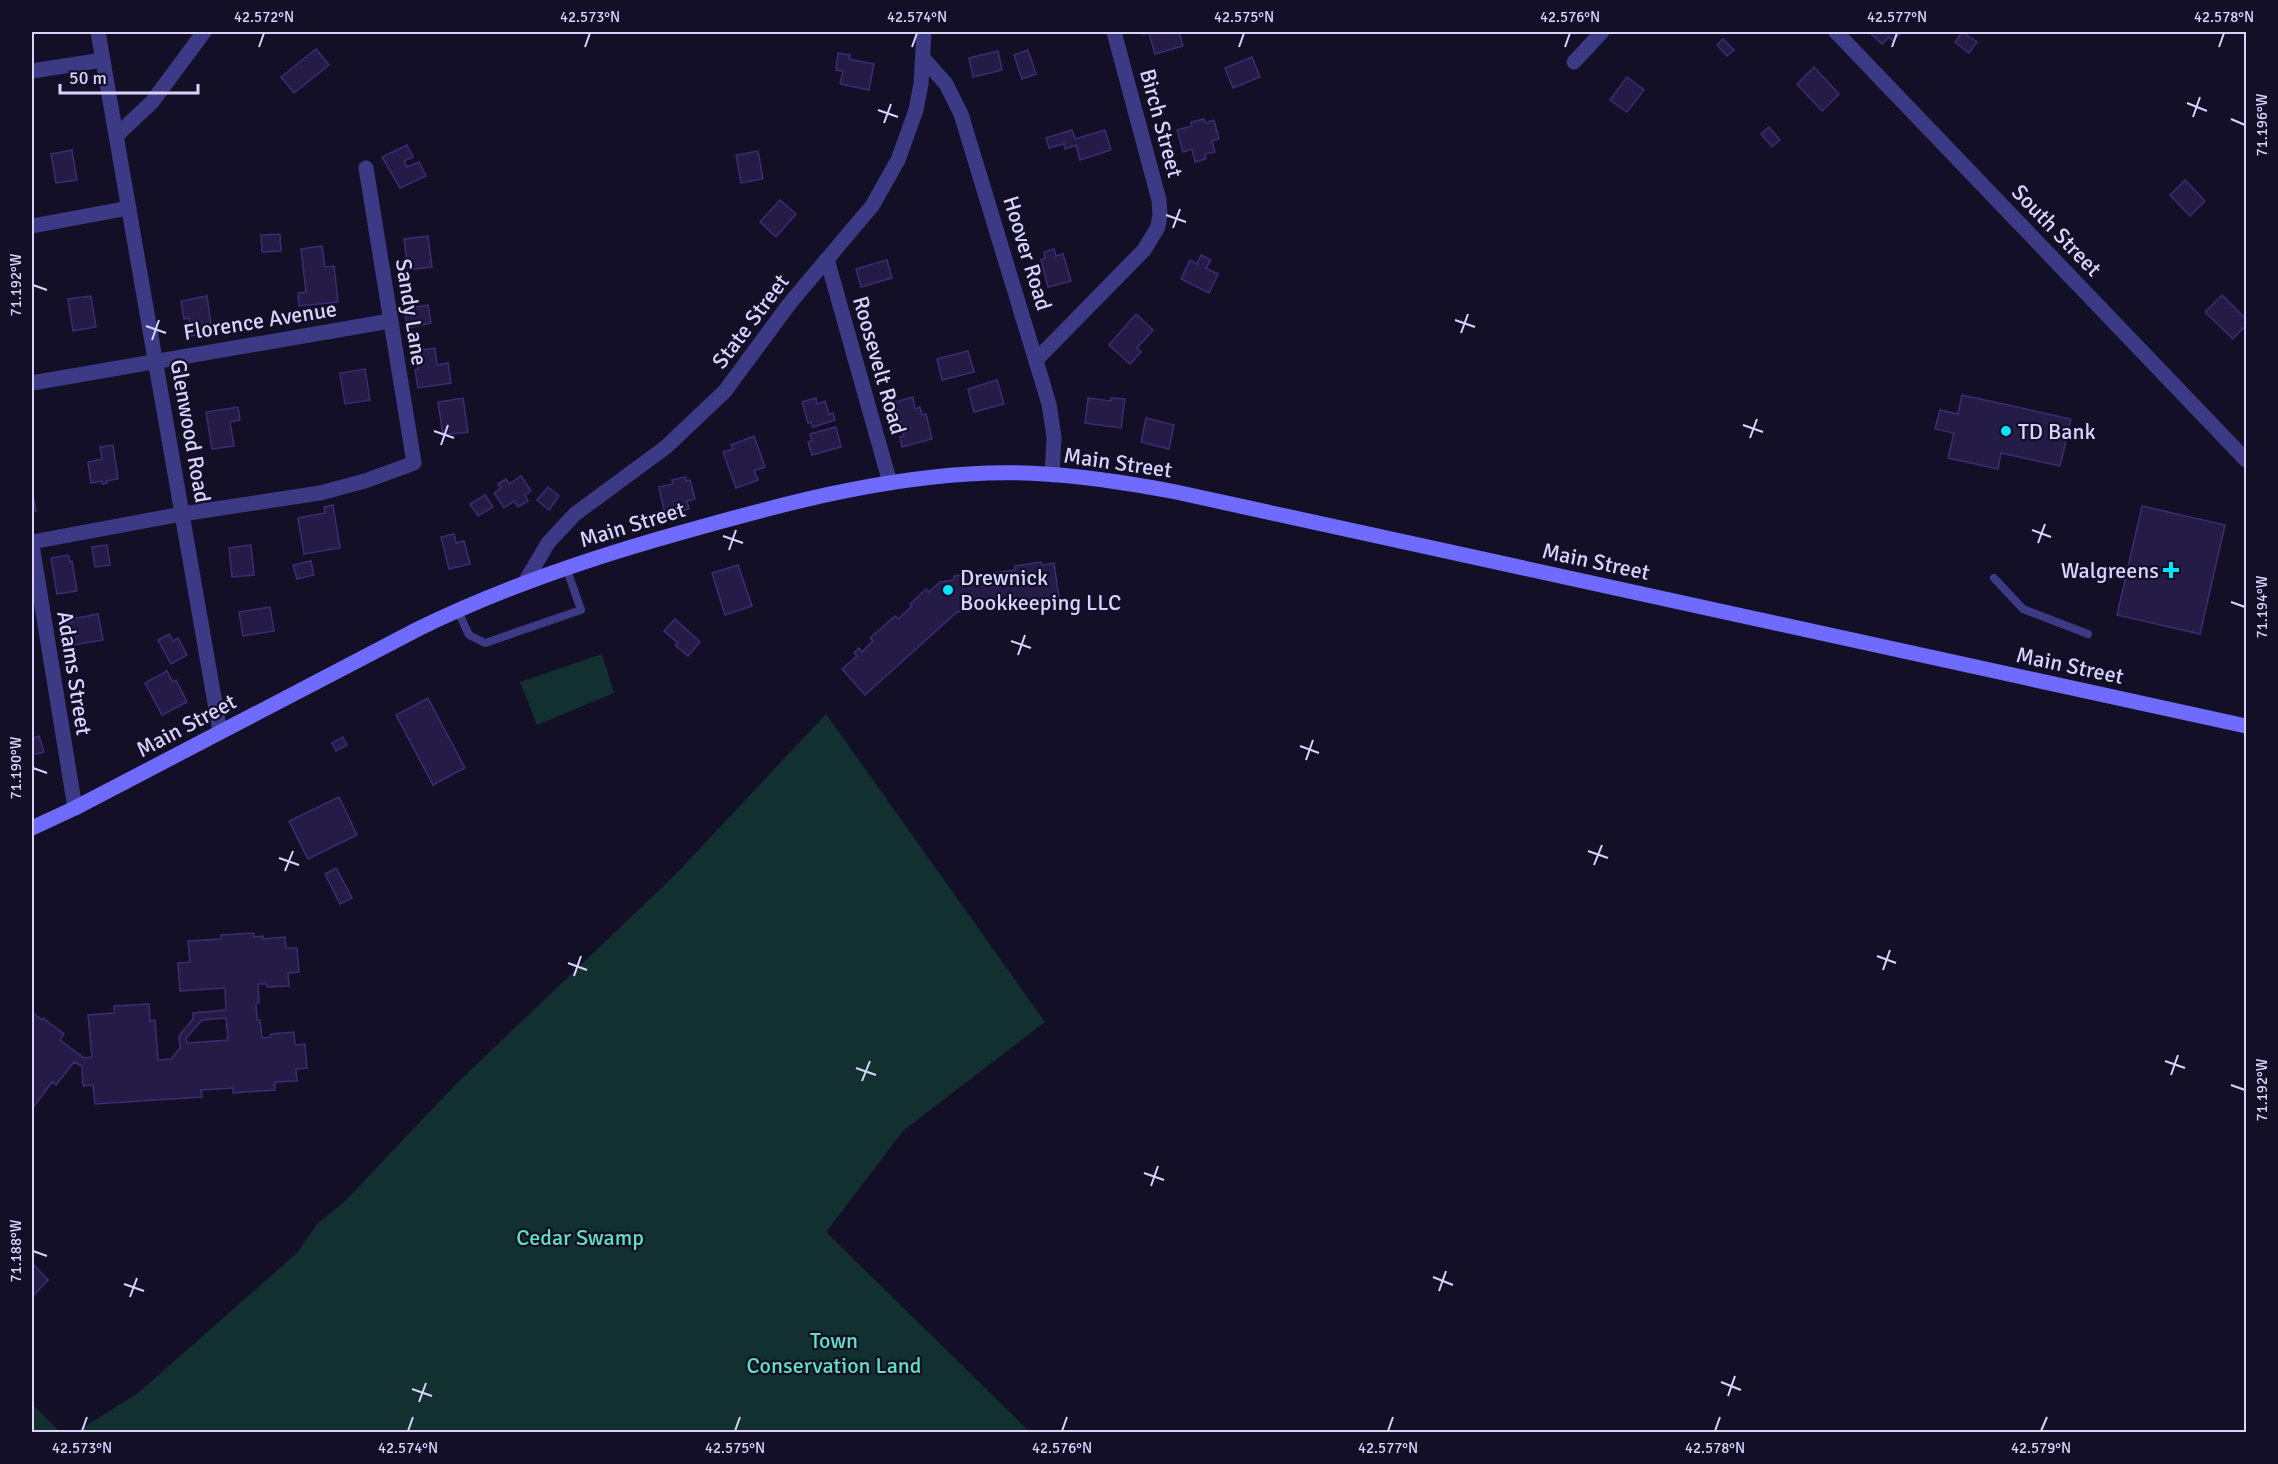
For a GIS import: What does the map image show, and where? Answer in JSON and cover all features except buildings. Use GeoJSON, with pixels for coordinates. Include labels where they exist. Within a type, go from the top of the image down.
{"type":"FeatureCollection","features":[{"type":"Feature","properties":{"kind":"main road","name":"Main Street"},"geometry":{"type":"LineString","coordinates":[[32,828],[75,808],[457,609],[525,582],[567,567],[783,504],[890,483],[977,474],[1052,475],[1108,480],[1176,492],[2247,726]]}},
{"type":"Feature","properties":{"kind":"street","name":"Glenwood Road"},"geometry":{"type":"LineString","coordinates":[[98,32],[220,732]]}},
{"type":"Feature","properties":{"kind":"street"},"geometry":{"type":"LineString","coordinates":[[116,136],[152,102],[204,32]]}},
{"type":"Feature","properties":{"kind":"street","name":"State Street"},"geometry":{"type":"LineString","coordinates":[[525,582],[548,543],[575,514],[666,447],[709,409],[790,303],[872,206],[898,160],[916,110],[921,84],[924,32]]}},
{"type":"Feature","properties":{"kind":"street","name":"Birch Street"},"geometry":{"type":"LineString","coordinates":[[1037,359],[1144,250],[1158,227],[1159,200],[1114,32]]}},
{"type":"Feature","properties":{"kind":"street"},"geometry":{"type":"LineString","coordinates":[[1574,62],[1602,32]]}},
{"type":"Feature","properties":{"kind":"street","name":"South Street"},"geometry":{"type":"LineString","coordinates":[[1836,32],[2247,460]]}},
{"type":"Feature","properties":{"kind":"street","name":"Hoover Road"},"geometry":{"type":"LineString","coordinates":[[923,58],[946,84],[961,114],[1037,359],[1053,421],[1052,475]]}},
{"type":"Feature","properties":{"kind":"street"},"geometry":{"type":"LineString","coordinates":[[32,71],[103,60]]}},
{"type":"Feature","properties":{"kind":"street","name":"Sandy Lane"},"geometry":{"type":"LineString","coordinates":[[182,514],[343,488],[414,464],[366,168]]}},
{"type":"Feature","properties":{"kind":"street"},"geometry":{"type":"LineString","coordinates":[[32,226],[129,208]]}},
{"type":"Feature","properties":{"kind":"street","name":"Roosevelt Road"},"geometry":{"type":"LineString","coordinates":[[827,259],[890,483]]}},
{"type":"Feature","properties":{"kind":"street","name":"Florence Avenue"},"geometry":{"type":"LineString","coordinates":[[32,383],[390,321]]}},
{"type":"Feature","properties":{"kind":"street"},"geometry":{"type":"LineString","coordinates":[[32,543],[182,514]]}},
{"type":"Feature","properties":{"kind":"street","name":"Adams Street"},"geometry":{"type":"LineString","coordinates":[[32,543],[75,808]]}},
{"type":"Feature","properties":{"kind":"lane"},"geometry":{"type":"LineString","coordinates":[[457,609],[469,635],[485,643],[581,610],[567,567]]}},
{"type":"Feature","properties":{"kind":"lane"},"geometry":{"type":"LineString","coordinates":[[1994,578],[2023,609],[2088,634]]}},
{"type":"Feature","properties":{"kind":"green space"},"geometry":{"type":"Polygon","coordinates":[[[602,654],[614,693],[537,725],[520,682],[602,654]]]}},
{"type":"Feature","properties":{"kind":"green space","name":"Cedar Swamp"},"geometry":{"type":"Polygon","coordinates":[[[826,714],[1045,1022],[904,1130],[826,1232],[1030,1432],[76,1432],[138,1393],[297,1253],[317,1224],[344,1202],[456,1084],[674,876],[826,714]]]}},
{"type":"Feature","properties":{"kind":"green space"},"geometry":{"type":"Polygon","coordinates":[[[32,1404],[60,1432],[32,1432],[32,1404]]]}},
{"type":"Feature","properties":{"kind":"place","name":"TD Bank"},"geometry":{"type":"Point","coordinates":[2006,431]}},
{"type":"Feature","properties":{"kind":"place","name":"Walgreens"},"geometry":{"type":"Point","coordinates":[2171,570]}},
{"type":"Feature","properties":{"kind":"place","name":"Drewnick Bookkeeping LLC"},"geometry":{"type":"Point","coordinates":[948,590]}},
{"type":"Feature","properties":{"kind":"park label","name":"Town Conservation Land"},"geometry":{"type":"Point","coordinates":[834,1352]}}]}
